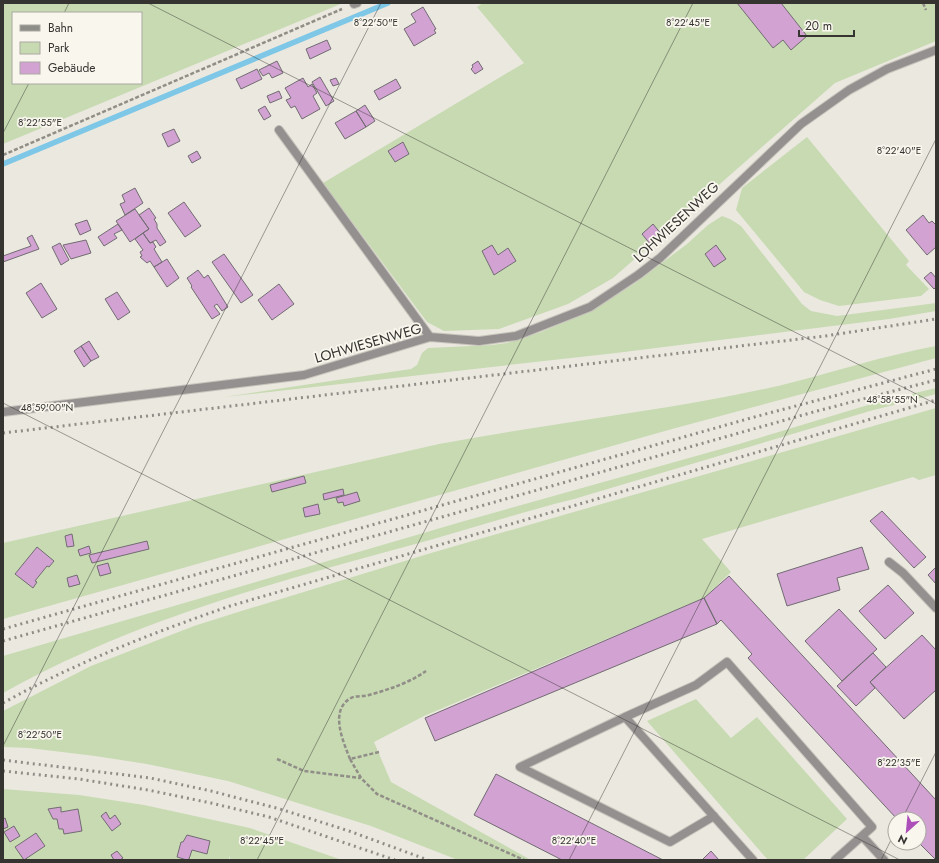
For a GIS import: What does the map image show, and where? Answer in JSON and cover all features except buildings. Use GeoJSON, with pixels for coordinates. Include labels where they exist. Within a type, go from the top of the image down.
{"type":"FeatureCollection","features":[{"type":"Feature","properties":{"kind":"lane","name":"LOHWIESENWEG"},"geometry":{"type":"LineString","coordinates":[[3,412],[304,375],[430,337],[479,341],[516,336],[590,307],[638,275],[660,258],[801,124],[849,90],[887,69],[936,50]]}},
{"type":"Feature","properties":{"kind":"lane"},"geometry":{"type":"LineString","coordinates":[[279,130],[430,337]]}},
{"type":"Feature","properties":{"kind":"lane"},"geometry":{"type":"LineString","coordinates":[[889,562],[903,573],[936,608]]}},
{"type":"Feature","properties":{"kind":"lane"},"geometry":{"type":"LineString","coordinates":[[714,816],[670,842],[520,767],[696,685],[727,662],[872,827],[835,860]]}},
{"type":"Feature","properties":{"kind":"lane"},"geometry":{"type":"LineString","coordinates":[[625,717],[753,860]]}},
{"type":"Feature","properties":{"kind":"lane"},"geometry":{"type":"LineString","coordinates":[[862,836],[884,860]]}},
{"type":"Feature","properties":{"kind":"path"},"geometry":{"type":"LineString","coordinates":[[923,3],[926,10]]}},
{"type":"Feature","properties":{"kind":"path"},"geometry":{"type":"LineString","coordinates":[[3,155],[355,4]]}},
{"type":"Feature","properties":{"kind":"path"},"geometry":{"type":"LineString","coordinates":[[426,671],[410,682],[368,696],[352,697],[343,704],[339,723],[350,759],[361,778],[377,794],[524,860]]}},
{"type":"Feature","properties":{"kind":"path"},"geometry":{"type":"LineString","coordinates":[[350,759],[379,752]]}},
{"type":"Feature","properties":{"kind":"path"},"geometry":{"type":"LineString","coordinates":[[277,759],[304,771],[361,778]]}},
{"type":"Feature","properties":{"kind":"green space"},"geometry":{"type":"Polygon","coordinates":[[[3,3],[343,3],[3,144],[3,3]]]}},
{"type":"Feature","properties":{"kind":"green space"},"geometry":{"type":"Polygon","coordinates":[[[483,3],[936,3],[936,41],[835,83],[613,278],[568,304],[499,329],[444,331],[427,322],[323,183],[524,63],[477,7],[483,3]]]}},
{"type":"Feature","properties":{"kind":"green space"},"geometry":{"type":"Polygon","coordinates":[[[807,137],[909,261],[906,265],[929,289],[921,296],[839,306],[820,300],[804,292],[736,210],[742,188],[807,137]]]}},
{"type":"Feature","properties":{"kind":"green space"},"geometry":{"type":"Polygon","coordinates":[[[722,216],[741,226],[802,304],[811,311],[837,316],[936,303],[936,311],[889,319],[616,353],[224,397],[411,369],[417,365],[422,353],[428,348],[507,343],[541,332],[589,312],[634,284],[687,244],[708,225],[722,216]]]}},
{"type":"Feature","properties":{"kind":"green space"},"geometry":{"type":"Polygon","coordinates":[[[936,346],[936,358],[672,429],[3,619],[3,543],[439,444],[736,395],[778,386],[936,346]]]}},
{"type":"Feature","properties":{"kind":"green space"},"geometry":{"type":"Polygon","coordinates":[[[936,388],[936,394],[870,411],[574,499],[252,590],[150,625],[100,645],[3,693],[3,656],[461,522],[739,444],[878,402],[936,388]]]}},
{"type":"Feature","properties":{"kind":"green space"},"geometry":{"type":"Polygon","coordinates":[[[936,408],[936,475],[919,480],[913,477],[702,539],[731,572],[704,598],[424,716],[374,742],[391,782],[531,860],[458,860],[371,826],[228,781],[147,764],[95,756],[29,748],[3,747],[3,711],[91,666],[194,626],[431,553],[936,408]]]}},
{"type":"Feature","properties":{"kind":"green space"},"geometry":{"type":"Polygon","coordinates":[[[696,699],[731,738],[757,717],[847,819],[803,860],[768,860],[647,721],[696,699]]]}},
{"type":"Feature","properties":{"kind":"green space"},"geometry":{"type":"Polygon","coordinates":[[[3,789],[79,795],[144,805],[250,828],[342,860],[230,860],[230,855],[229,859],[3,860],[3,789]]]}},
{"type":"Feature","properties":{"kind":"waterway"},"geometry":{"type":"LineString","coordinates":[[3,164],[388,3]]}},
{"type":"Feature","properties":{"kind":"railway"},"geometry":{"type":"LineString","coordinates":[[3,433],[825,336],[936,319]]}},
{"type":"Feature","properties":{"kind":"railway"},"geometry":{"type":"LineString","coordinates":[[3,629],[758,416],[936,369]]}},
{"type":"Feature","properties":{"kind":"railway"},"geometry":{"type":"LineString","coordinates":[[3,641],[817,411],[936,380]]}},
{"type":"Feature","properties":{"kind":"railway"},"geometry":{"type":"LineString","coordinates":[[3,703],[30,688],[114,650],[230,606],[936,400]]}},
{"type":"Feature","properties":{"kind":"railway"},"geometry":{"type":"LineString","coordinates":[[3,760],[150,778],[211,791],[280,809],[349,831],[428,860]]}},
{"type":"Feature","properties":{"kind":"railway"},"geometry":{"type":"LineString","coordinates":[[3,771],[79,779],[148,790],[211,803],[269,817],[395,860]]}}]}
